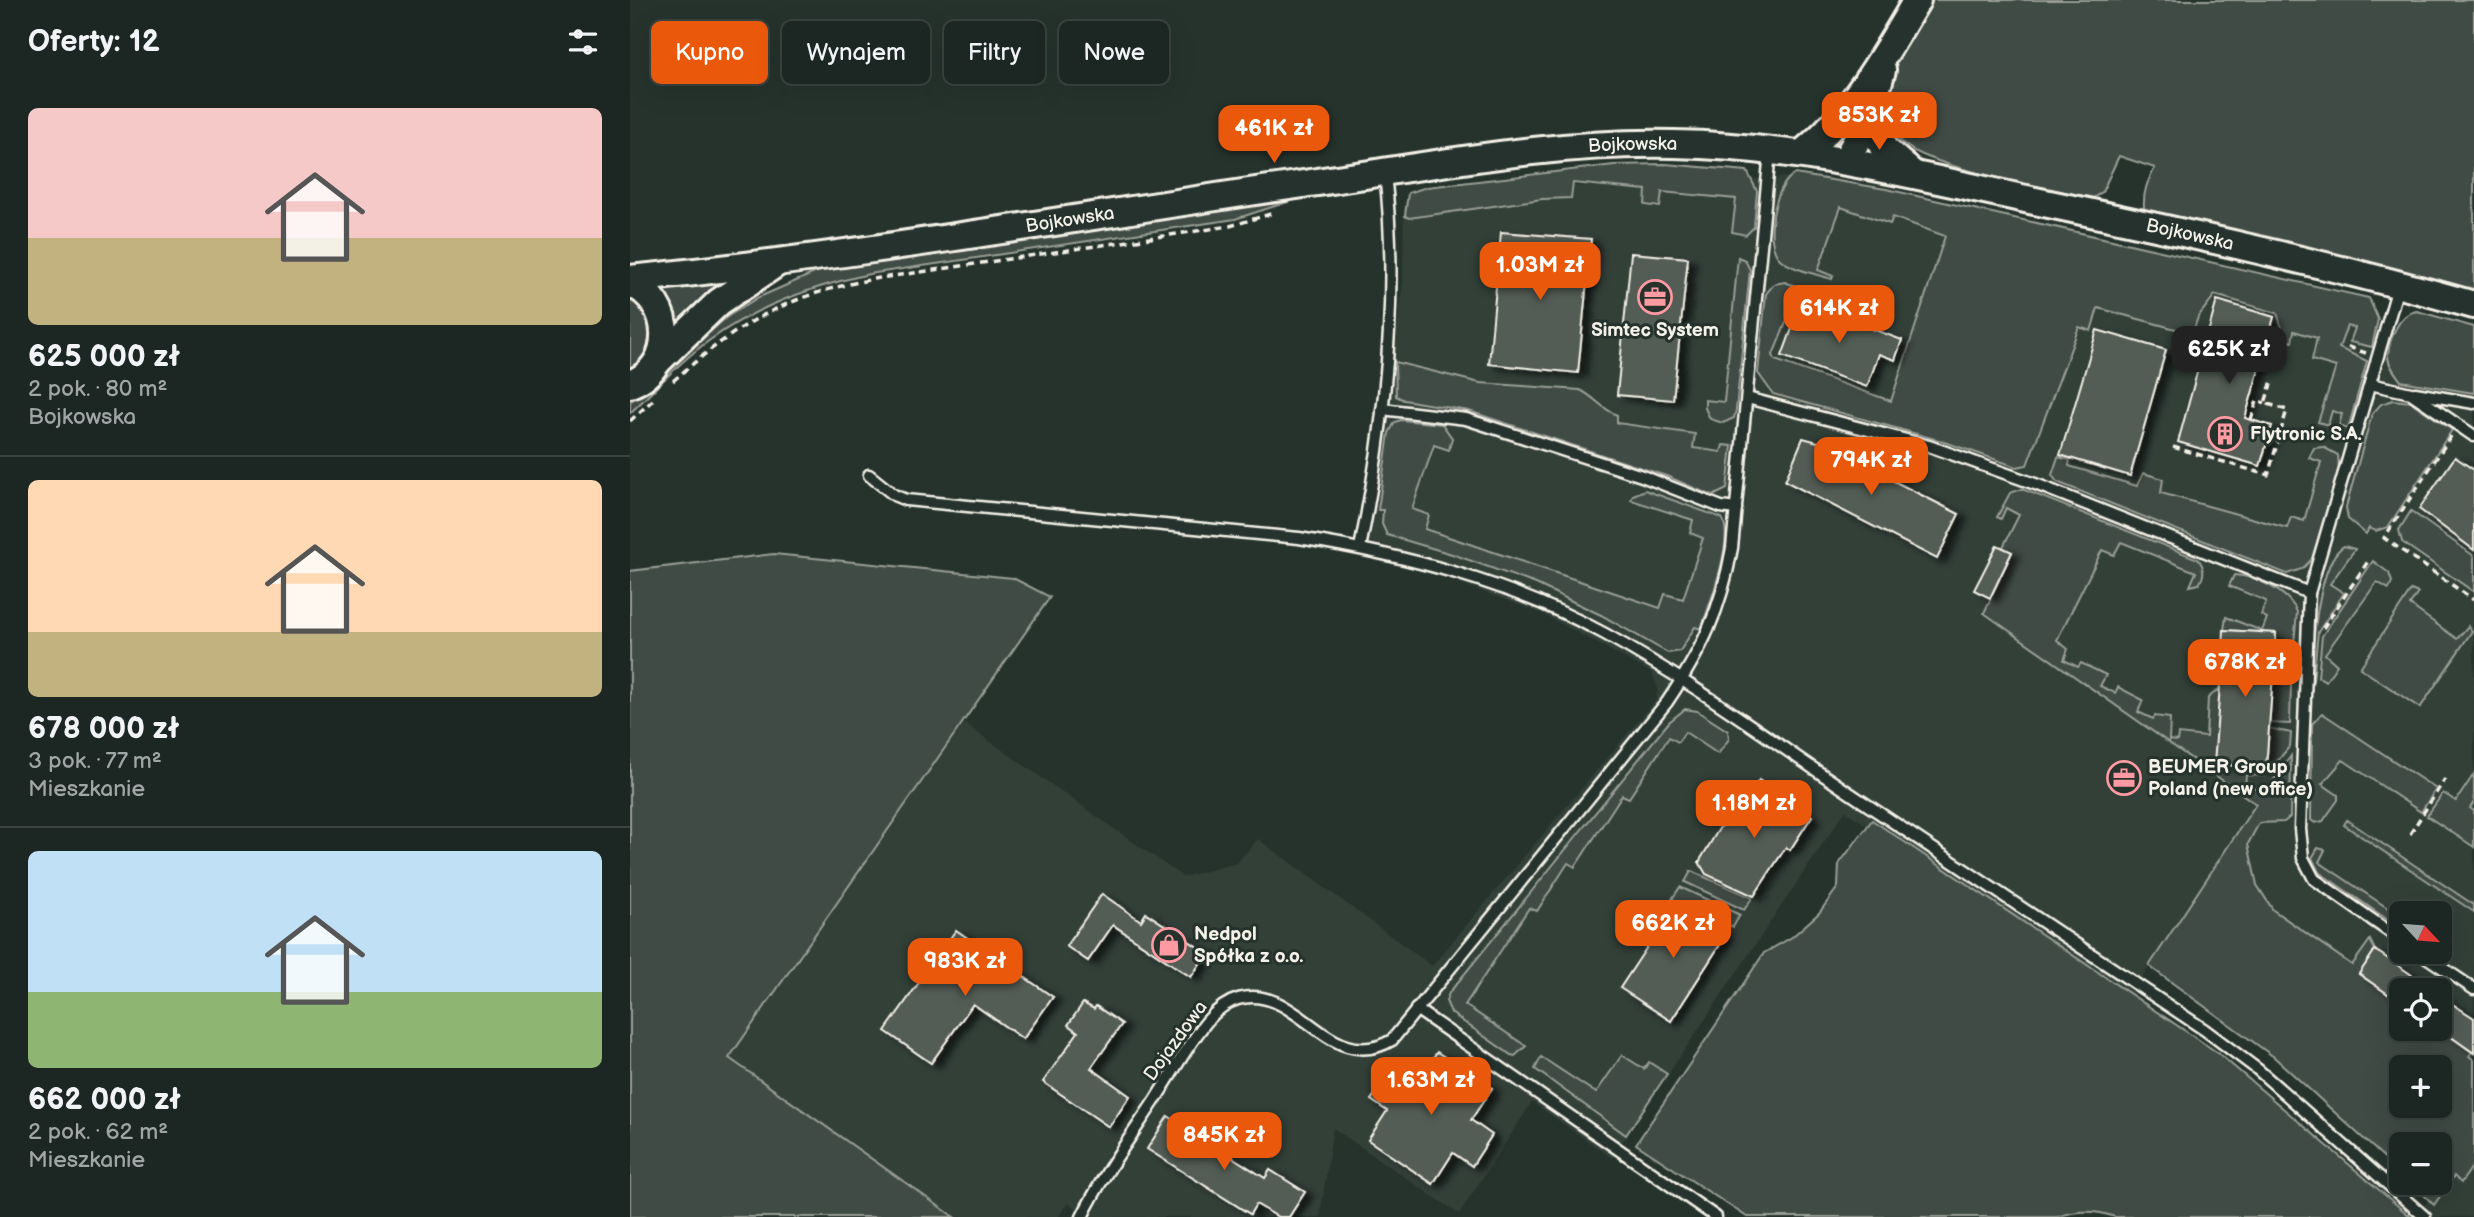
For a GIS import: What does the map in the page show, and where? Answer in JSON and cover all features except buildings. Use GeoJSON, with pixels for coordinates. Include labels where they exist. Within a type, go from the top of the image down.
{"type":"FeatureCollection","features":[{"type":"Feature","properties":{"kind":"street"},"geometry":{"type":"LineString","coordinates":[[1844,162],[1839,138],[1856,114],[1892,42],[1917,0]]}},
{"type":"Feature","properties":{"kind":"street"},"geometry":{"type":"LineString","coordinates":[[1801,154],[1856,114]]}},
{"type":"Feature","properties":{"kind":"street"},"geometry":{"type":"LineString","coordinates":[[1856,114],[1884,149],[1914,175]]}},
{"type":"Feature","properties":{"kind":"street","name":"Bojkowska"},"geometry":{"type":"LineString","coordinates":[[630,281],[1385,172],[1621,144],[1674,144],[1801,154],[1914,175],[2215,239],[2474,305]]}},
{"type":"Feature","properties":{"kind":"street","name":"Bojkowska"},"geometry":{"type":"LineString","coordinates":[[638,387],[658,361],[719,302],[782,260]]}},
{"type":"Feature","properties":{"kind":"street"},"geometry":{"type":"LineString","coordinates":[[630,281],[646,292],[663,317],[665,332],[658,361]]}},
{"type":"Feature","properties":{"kind":"lane","name":"Dojazdowa"},"geometry":{"type":"LineString","coordinates":[[1082,1217],[1099,1185],[1197,1036],[1223,1006],[1238,999],[1272,1001],[1338,1043],[1365,1050],[1392,1040],[1682,680],[1708,635],[1727,581],[1770,151]]}},
{"type":"Feature","properties":{"kind":"lane"},"geometry":{"type":"LineString","coordinates":[[1360,548],[1375,478],[1382,409],[1392,240],[1385,172]]}},
{"type":"Feature","properties":{"kind":"lane"},"geometry":{"type":"LineString","coordinates":[[2389,931],[2314,878],[2304,858],[2300,830],[2309,593],[2399,284]]}},
{"type":"Feature","properties":{"kind":"lane"},"geometry":{"type":"LineString","coordinates":[[2370,384],[2474,403]]}},
{"type":"Feature","properties":{"kind":"lane"},"geometry":{"type":"LineString","coordinates":[[2411,393],[2474,436]]}},
{"type":"Feature","properties":{"kind":"lane"},"geometry":{"type":"LineString","coordinates":[[1747,398],[1941,450],[2038,485],[2309,593]]}},
{"type":"Feature","properties":{"kind":"lane"},"geometry":{"type":"LineString","coordinates":[[1382,409],[1466,419],[1642,476],[1721,507],[1736,509]]}},
{"type":"Feature","properties":{"kind":"lane"},"geometry":{"type":"LineString","coordinates":[[869,475],[894,495],[906,500],[1299,538],[1360,548],[1427,564],[1517,594],[1604,633],[1682,680],[2205,1030],[2257,1069],[2425,1217]]}},
{"type":"Feature","properties":{"kind":"lane"},"geometry":{"type":"LineString","coordinates":[[2437,964],[2474,989]]}},
{"type":"Feature","properties":{"kind":"lane"},"geometry":{"type":"LineString","coordinates":[[1416,1009],[1716,1217]]}},
{"type":"Feature","properties":{"kind":"path"},"geometry":{"type":"LineString","coordinates":[[666,388],[748,321],[795,299],[823,290],[874,279],[1230,226],[1277,212]]}},
{"type":"Feature","properties":{"kind":"path"},"geometry":{"type":"LineString","coordinates":[[2265,403],[2273,381]]}},
{"type":"Feature","properties":{"kind":"path"},"geometry":{"type":"LineString","coordinates":[[630,421],[638,387]]}},
{"type":"Feature","properties":{"kind":"path"},"geometry":{"type":"LineString","coordinates":[[2173,447],[2268,475],[2287,410],[2257,401],[2251,420]]}},
{"type":"Feature","properties":{"kind":"path"},"geometry":{"type":"LineString","coordinates":[[2458,425],[2384,538],[2474,600]]}},
{"type":"Feature","properties":{"kind":"path"},"geometry":{"type":"LineString","coordinates":[[2320,634],[2369,560]]}},
{"type":"Feature","properties":{"kind":"path"},"geometry":{"type":"LineString","coordinates":[[2410,834],[2445,779]]}},
{"type":"Feature","properties":{"kind":"shaded area"},"geometry":{"type":"Polygon","coordinates":[[[1932,0],[2474,0],[2474,292],[2149,213],[2144,208],[2144,197],[2155,168],[2119,156],[2102,192],[2093,198],[1965,169],[1918,153],[1904,144],[1895,132],[1887,108],[1886,84],[1899,54],[1932,0]]]}},
{"type":"Feature","properties":{"kind":"shaded area"},"geometry":{"type":"Polygon","coordinates":[[[1665,164],[1747,171],[1757,191],[1754,227],[1746,235],[1732,232],[1736,199],[1662,192],[1660,207],[1645,205],[1646,190],[1573,183],[1571,198],[1542,199],[1409,218],[1405,216],[1408,193],[1427,187],[1614,165],[1665,164]]]}},
{"type":"Feature","properties":{"kind":"shaded area"},"geometry":{"type":"Polygon","coordinates":[[[1795,174],[1886,189],[2369,298],[2378,319],[2372,347],[2350,342],[2355,328],[2347,326],[2339,348],[2367,361],[2348,429],[2339,426],[2342,414],[2332,411],[2328,425],[2318,422],[2336,367],[2312,360],[2317,338],[2294,331],[2292,342],[2286,340],[2277,313],[2215,295],[2198,317],[2194,329],[2209,333],[2203,355],[2180,347],[2183,331],[2098,308],[2091,331],[2079,327],[2027,465],[2017,467],[1942,441],[1773,394],[1758,373],[1766,294],[1774,284],[1785,282],[1800,288],[1773,355],[1775,360],[1891,401],[1945,236],[1893,217],[1890,224],[1841,207],[1818,270],[1833,276],[1832,279],[1798,269],[1780,259],[1772,241],[1773,214],[1781,189],[1795,174]]]}},
{"type":"Feature","properties":{"kind":"shaded area"},"geometry":{"type":"Polygon","coordinates":[[[1799,177],[2474,348],[2474,1087],[2452,1070],[2452,1055],[2432,1055],[2414,1041],[2452,1041],[2452,978],[2389,978],[2389,1022],[2260,923],[2205,1004],[2149,966],[2128,1000],[1955,881],[1845,811],[1612,1158],[1532,1102],[1459,1214],[1333,1128],[1320,1217],[1089,1217],[1068,1203],[1058,1217],[954,1217],[729,1058],[964,723],[1183,877],[1237,863],[1258,839],[1432,966],[1656,700],[1658,689],[1652,673],[1541,613],[1435,574],[1366,559],[1403,282],[1404,203],[1426,192],[1799,177]]]}},
{"type":"Feature","properties":{"kind":"shaded area"},"geometry":{"type":"Polygon","coordinates":[[[1354,189],[1294,200],[1235,219],[869,274],[827,285],[767,307],[710,340],[689,356],[630,413],[630,402],[727,317],[757,298],[835,264],[1195,215],[1196,211],[1245,207],[1269,198],[1354,189]]]}},
{"type":"Feature","properties":{"kind":"shaded area"},"geometry":{"type":"Polygon","coordinates":[[[1738,257],[1745,260],[1750,270],[1736,410],[1734,418],[1723,423],[1710,419],[1705,400],[1724,402],[1738,257]]]}},
{"type":"Feature","properties":{"kind":"shaded area"},"geometry":{"type":"Polygon","coordinates":[[[743,275],[674,332],[650,287],[743,275]]]}},
{"type":"Feature","properties":{"kind":"shaded area"},"geometry":{"type":"Polygon","coordinates":[[[1804,288],[1858,307],[1851,319],[1800,300],[1804,288]]]}},
{"type":"Feature","properties":{"kind":"shaded area"},"geometry":{"type":"Polygon","coordinates":[[[630,299],[644,315],[650,334],[645,352],[630,368],[630,299]]]}},
{"type":"Feature","properties":{"kind":"shaded area"},"geometry":{"type":"Polygon","coordinates":[[[2417,311],[2474,327],[2474,393],[2401,381],[2389,363],[2390,342],[2405,316],[2417,311]]]}},
{"type":"Feature","properties":{"kind":"shaded area"},"geometry":{"type":"Polygon","coordinates":[[[1395,362],[1480,383],[1580,390],[1617,415],[1617,423],[1695,434],[1693,448],[1721,452],[1723,445],[1732,446],[1727,489],[1715,495],[1708,494],[1669,477],[1469,411],[1404,400],[1396,396],[1395,362]]]}},
{"type":"Feature","properties":{"kind":"shaded area"},"geometry":{"type":"Polygon","coordinates":[[[2393,400],[2411,402],[2452,430],[2388,527],[2376,531],[2369,528],[2366,534],[2348,519],[2346,507],[2372,414],[2381,404],[2393,400]]]}},
{"type":"Feature","properties":{"kind":"shaded area"},"geometry":{"type":"Polygon","coordinates":[[[1401,420],[1442,424],[1452,438],[1449,450],[1434,445],[1412,509],[1429,515],[1425,529],[1660,608],[1665,594],[1683,599],[1703,538],[1690,533],[1693,520],[1631,500],[1633,495],[1645,490],[1722,518],[1725,528],[1723,556],[1701,629],[1695,627],[1680,651],[1668,653],[1601,615],[1536,584],[1452,554],[1387,535],[1382,524],[1383,510],[1378,510],[1389,433],[1395,422],[1401,420]]]}},
{"type":"Feature","properties":{"kind":"shaded area"},"geometry":{"type":"Polygon","coordinates":[[[2323,447],[2338,455],[2339,469],[2312,559],[2302,569],[2287,574],[2057,482],[2052,475],[2058,457],[2070,460],[2069,466],[2137,486],[2143,473],[2163,479],[2161,493],[2287,528],[2291,517],[2304,521],[2321,462],[2309,458],[2314,448],[2323,447]]]}},
{"type":"Feature","properties":{"kind":"shaded area"},"geometry":{"type":"Polygon","coordinates":[[[2022,489],[2198,559],[2203,571],[2201,581],[2190,586],[2196,572],[2121,542],[2114,555],[2102,550],[2057,640],[2068,649],[2064,660],[2078,667],[2081,663],[2106,675],[2100,686],[2115,693],[2118,687],[2143,700],[2138,712],[2153,719],[2155,716],[2170,718],[2169,740],[2177,741],[2178,734],[2206,737],[2208,698],[2220,688],[2215,764],[2265,768],[2268,728],[2291,733],[2290,746],[2271,769],[2266,768],[2263,776],[2246,775],[2245,788],[2262,788],[2265,792],[2291,756],[2290,817],[2284,822],[2259,823],[2248,844],[2257,885],[2273,910],[2352,965],[2370,940],[2375,950],[2359,974],[2389,995],[2389,1041],[2452,1041],[2452,1038],[2472,1052],[2469,1056],[2474,1060],[2474,1164],[2461,1183],[2454,1176],[2452,1179],[2452,1132],[2389,1132],[2389,1162],[2274,1057],[2149,966],[2256,804],[1984,613],[2012,553],[2003,547],[2019,515],[2006,508],[2001,519],[1997,517],[2010,493],[2022,489]]]}},
{"type":"Feature","properties":{"kind":"shaded area"},"geometry":{"type":"Polygon","coordinates":[[[2411,511],[2474,556],[2474,592],[2402,542],[2399,530],[2411,511]]]}},
{"type":"Feature","properties":{"kind":"shaded area"},"geometry":{"type":"Polygon","coordinates":[[[2344,546],[2355,549],[2330,584],[2344,593],[2318,632],[2313,682],[2310,679],[2312,648],[2322,587],[2335,555],[2344,546]]]}},
{"type":"Feature","properties":{"kind":"shaded area"},"geometry":{"type":"Polygon","coordinates":[[[774,554],[1013,578],[1050,597],[729,1058],[954,1217],[630,1217],[630,571],[774,554]]]}},
{"type":"Feature","properties":{"kind":"shaded area"},"geometry":{"type":"Polygon","coordinates":[[[2373,561],[2389,573],[2392,582],[2389,589],[2377,582],[2325,654],[2337,665],[2326,681],[2318,677],[2322,636],[2373,561]]]}},
{"type":"Feature","properties":{"kind":"shaded area"},"geometry":{"type":"Polygon","coordinates":[[[2234,575],[2252,578],[2270,586],[2293,604],[2297,612],[2291,675],[2273,673],[2275,633],[2224,630],[2226,617],[2262,631],[2267,618],[2261,615],[2266,601],[2229,586],[2234,575]]]}},
{"type":"Feature","properties":{"kind":"shaded area"},"geometry":{"type":"Polygon","coordinates":[[[2411,590],[2418,593],[2410,605],[2457,639],[2468,626],[2472,631],[2420,708],[2360,668],[2411,590]]]}},
{"type":"Feature","properties":{"kind":"shaded area"},"geometry":{"type":"Polygon","coordinates":[[[2272,682],[2291,682],[2290,724],[2269,723],[2272,682]]]}},
{"type":"Feature","properties":{"kind":"shaded area"},"geometry":{"type":"Polygon","coordinates":[[[1685,709],[1697,711],[1728,731],[1729,739],[1718,754],[1685,732],[1678,742],[1669,737],[1629,798],[1622,795],[1575,867],[1568,863],[1537,911],[1529,908],[1465,1005],[1526,1046],[1515,1056],[1511,1055],[1451,1013],[1446,1001],[1449,993],[1669,722],[1685,709]]]}},
{"type":"Feature","properties":{"kind":"shaded area"},"geometry":{"type":"Polygon","coordinates":[[[2322,713],[2436,789],[2421,812],[2343,760],[2322,784],[2338,795],[2338,800],[2323,821],[2315,823],[2311,820],[2312,724],[2322,713]]]}},
{"type":"Feature","properties":{"kind":"shaded area"},"geometry":{"type":"Polygon","coordinates":[[[2474,774],[2474,802],[2470,808],[2474,811],[2474,847],[2427,816],[2443,793],[2456,801],[2474,774]]]}},
{"type":"Feature","properties":{"kind":"shaded area"},"geometry":{"type":"Polygon","coordinates":[[[1872,820],[2218,1053],[2411,1217],[2115,1217],[2086,1212],[2057,1217],[1747,1217],[1636,1144],[1764,953],[1792,937],[1819,913],[1838,887],[1839,864],[1872,820]]]}},
{"type":"Feature","properties":{"kind":"shaded area"},"geometry":{"type":"Polygon","coordinates":[[[2347,820],[2474,905],[2474,912],[2344,825],[2347,820]]]}},
{"type":"Feature","properties":{"kind":"shaded area"},"geometry":{"type":"Polygon","coordinates":[[[2318,848],[2325,850],[2319,862],[2389,909],[2389,921],[2319,872],[2312,858],[2318,848]]]}},
{"type":"Feature","properties":{"kind":"shaded area"},"geometry":{"type":"Polygon","coordinates":[[[1691,871],[1752,898],[1744,910],[1685,882],[1691,871]]]}},
{"type":"Feature","properties":{"kind":"shaded area"},"geometry":{"type":"Polygon","coordinates":[[[1680,887],[1740,915],[1733,927],[1672,899],[1680,887]]]}},
{"type":"Feature","properties":{"kind":"shaded area"},"geometry":{"type":"Polygon","coordinates":[[[1622,1055],[1644,1069],[1649,1062],[1667,1074],[1626,1135],[1535,1069],[1541,1057],[1596,1093],[1622,1055]]]}},
{"type":"Feature","properties":{"kind":"shaded area"},"geometry":{"type":"Polygon","coordinates":[[[2474,1140],[2474,1217],[2415,1217],[2433,1195],[2452,1195],[2452,1169],[2474,1140]]]}},
{"type":"Feature","properties":{"kind":"shaded area"},"geometry":{"type":"Polygon","coordinates":[[[2424,1195],[2441,1195],[2434,1205],[2424,1195]]]}},
{"type":"Feature","properties":{"kind":"place","name":"Simtec System"},"geometry":{"type":"Point","coordinates":[1655,297]}},
{"type":"Feature","properties":{"kind":"place","name":"Flytronic S.A."},"geometry":{"type":"Point","coordinates":[2225,434]}},
{"type":"Feature","properties":{"kind":"place","name":"BEUMER Group Poland (new office)"},"geometry":{"type":"Point","coordinates":[2124,778]}},
{"type":"Feature","properties":{"kind":"place","name":"Nedpol Spółka z o.o."},"geometry":{"type":"Point","coordinates":[1169,945]}}]}
